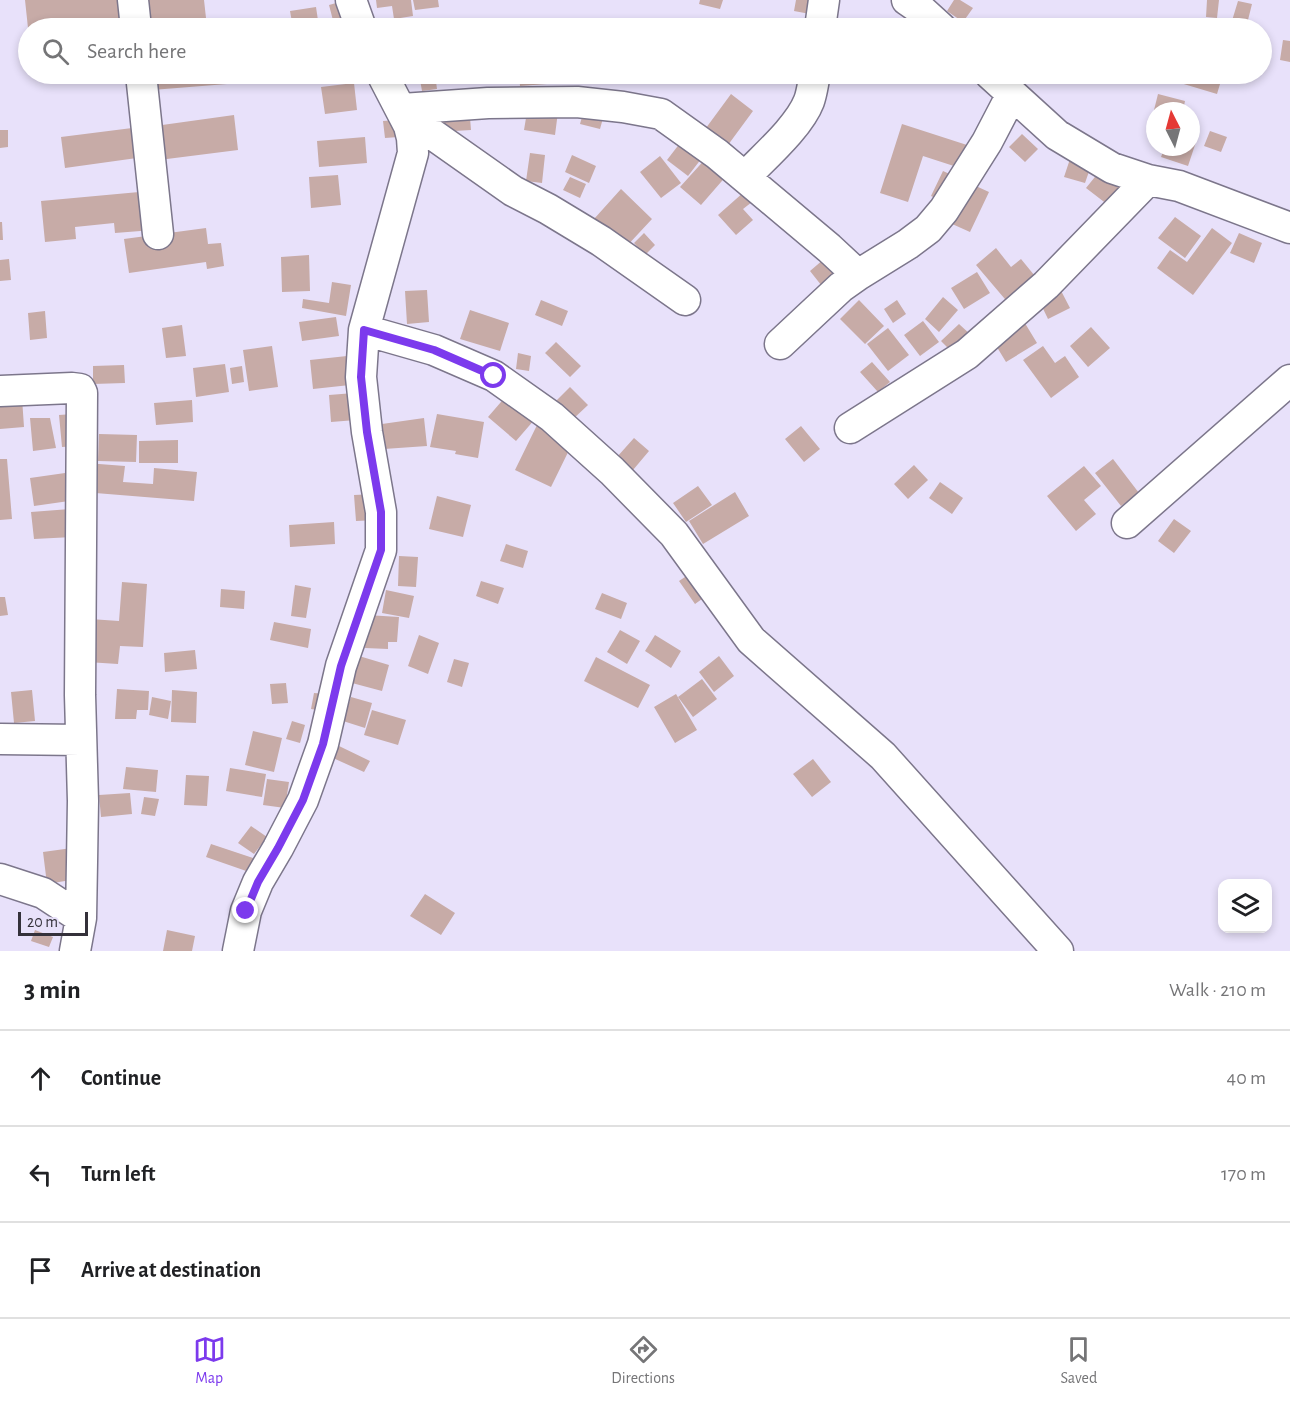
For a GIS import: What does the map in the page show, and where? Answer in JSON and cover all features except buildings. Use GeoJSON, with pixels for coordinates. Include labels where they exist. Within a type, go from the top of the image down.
{"type":"FeatureCollection","features":[{"type":"Feature","properties":{"kind":"street"},"geometry":{"type":"LineString","coordinates":[[133,0],[135,18]]}},
{"type":"Feature","properties":{"kind":"street"},"geometry":{"type":"LineString","coordinates":[[351,0],[357,18]]}},
{"type":"Feature","properties":{"kind":"street"},"geometry":{"type":"LineString","coordinates":[[821,18],[824,0]]}},
{"type":"Feature","properties":{"kind":"street"},"geometry":{"type":"LineString","coordinates":[[907,0],[930,18]]}},
{"type":"Feature","properties":{"kind":"street"},"geometry":{"type":"LineString","coordinates":[[142,84],[158,234]]}},
{"type":"Feature","properties":{"kind":"street"},"geometry":{"type":"LineString","coordinates":[[238,951],[246,911],[258,882],[303,800],[323,744],[341,666],[381,550],[381,512],[367,432],[361,377],[364,330],[413,153],[412,138],[406,117],[388,84]]}},
{"type":"Feature","properties":{"kind":"street"},"geometry":{"type":"LineString","coordinates":[[745,177],[796,124],[810,100],[812,84]]}},
{"type":"Feature","properties":{"kind":"street"},"geometry":{"type":"LineString","coordinates":[[1001,84],[1056,135],[1112,168],[1148,180],[1179,186],[1290,228]]}},
{"type":"Feature","properties":{"kind":"street"},"geometry":{"type":"LineString","coordinates":[[780,344],[841,287],[928,229],[944,210],[987,142],[1012,94]]}},
{"type":"Feature","properties":{"kind":"street"},"geometry":{"type":"LineString","coordinates":[[406,117],[488,103],[578,102],[660,114],[717,154],[858,275]]}},
{"type":"Feature","properties":{"kind":"street"},"geometry":{"type":"LineString","coordinates":[[406,117],[513,191],[601,241],[685,300]]}},
{"type":"Feature","properties":{"kind":"street"},"geometry":{"type":"LineString","coordinates":[[850,428],[967,354],[1046,285],[1148,180]]}},
{"type":"Feature","properties":{"kind":"street"},"geometry":{"type":"LineString","coordinates":[[364,330],[434,350],[494,376],[552,417],[612,471],[674,534],[751,640],[883,756],[1058,951]]}},
{"type":"Feature","properties":{"kind":"street"},"geometry":{"type":"LineString","coordinates":[[1127,523],[1290,380]]}},
{"type":"Feature","properties":{"kind":"street"},"geometry":{"type":"LineString","coordinates":[[0,391],[72,388],[81,389],[82,393],[80,740],[83,801],[81,918],[75,951]]}},
{"type":"Feature","properties":{"kind":"street"},"geometry":{"type":"LineString","coordinates":[[0,739],[80,740]]}},
{"type":"Feature","properties":{"kind":"street"},"geometry":{"type":"LineString","coordinates":[[0,879],[43,893],[81,918]]}},
{"type":"Feature","properties":{"kind":"route"},"geometry":{"type":"LineString","coordinates":[[246,911],[258,882],[303,800],[323,744],[341,666],[381,550],[381,512],[372,468],[361,377],[364,330],[434,350],[494,376]]}}]}
